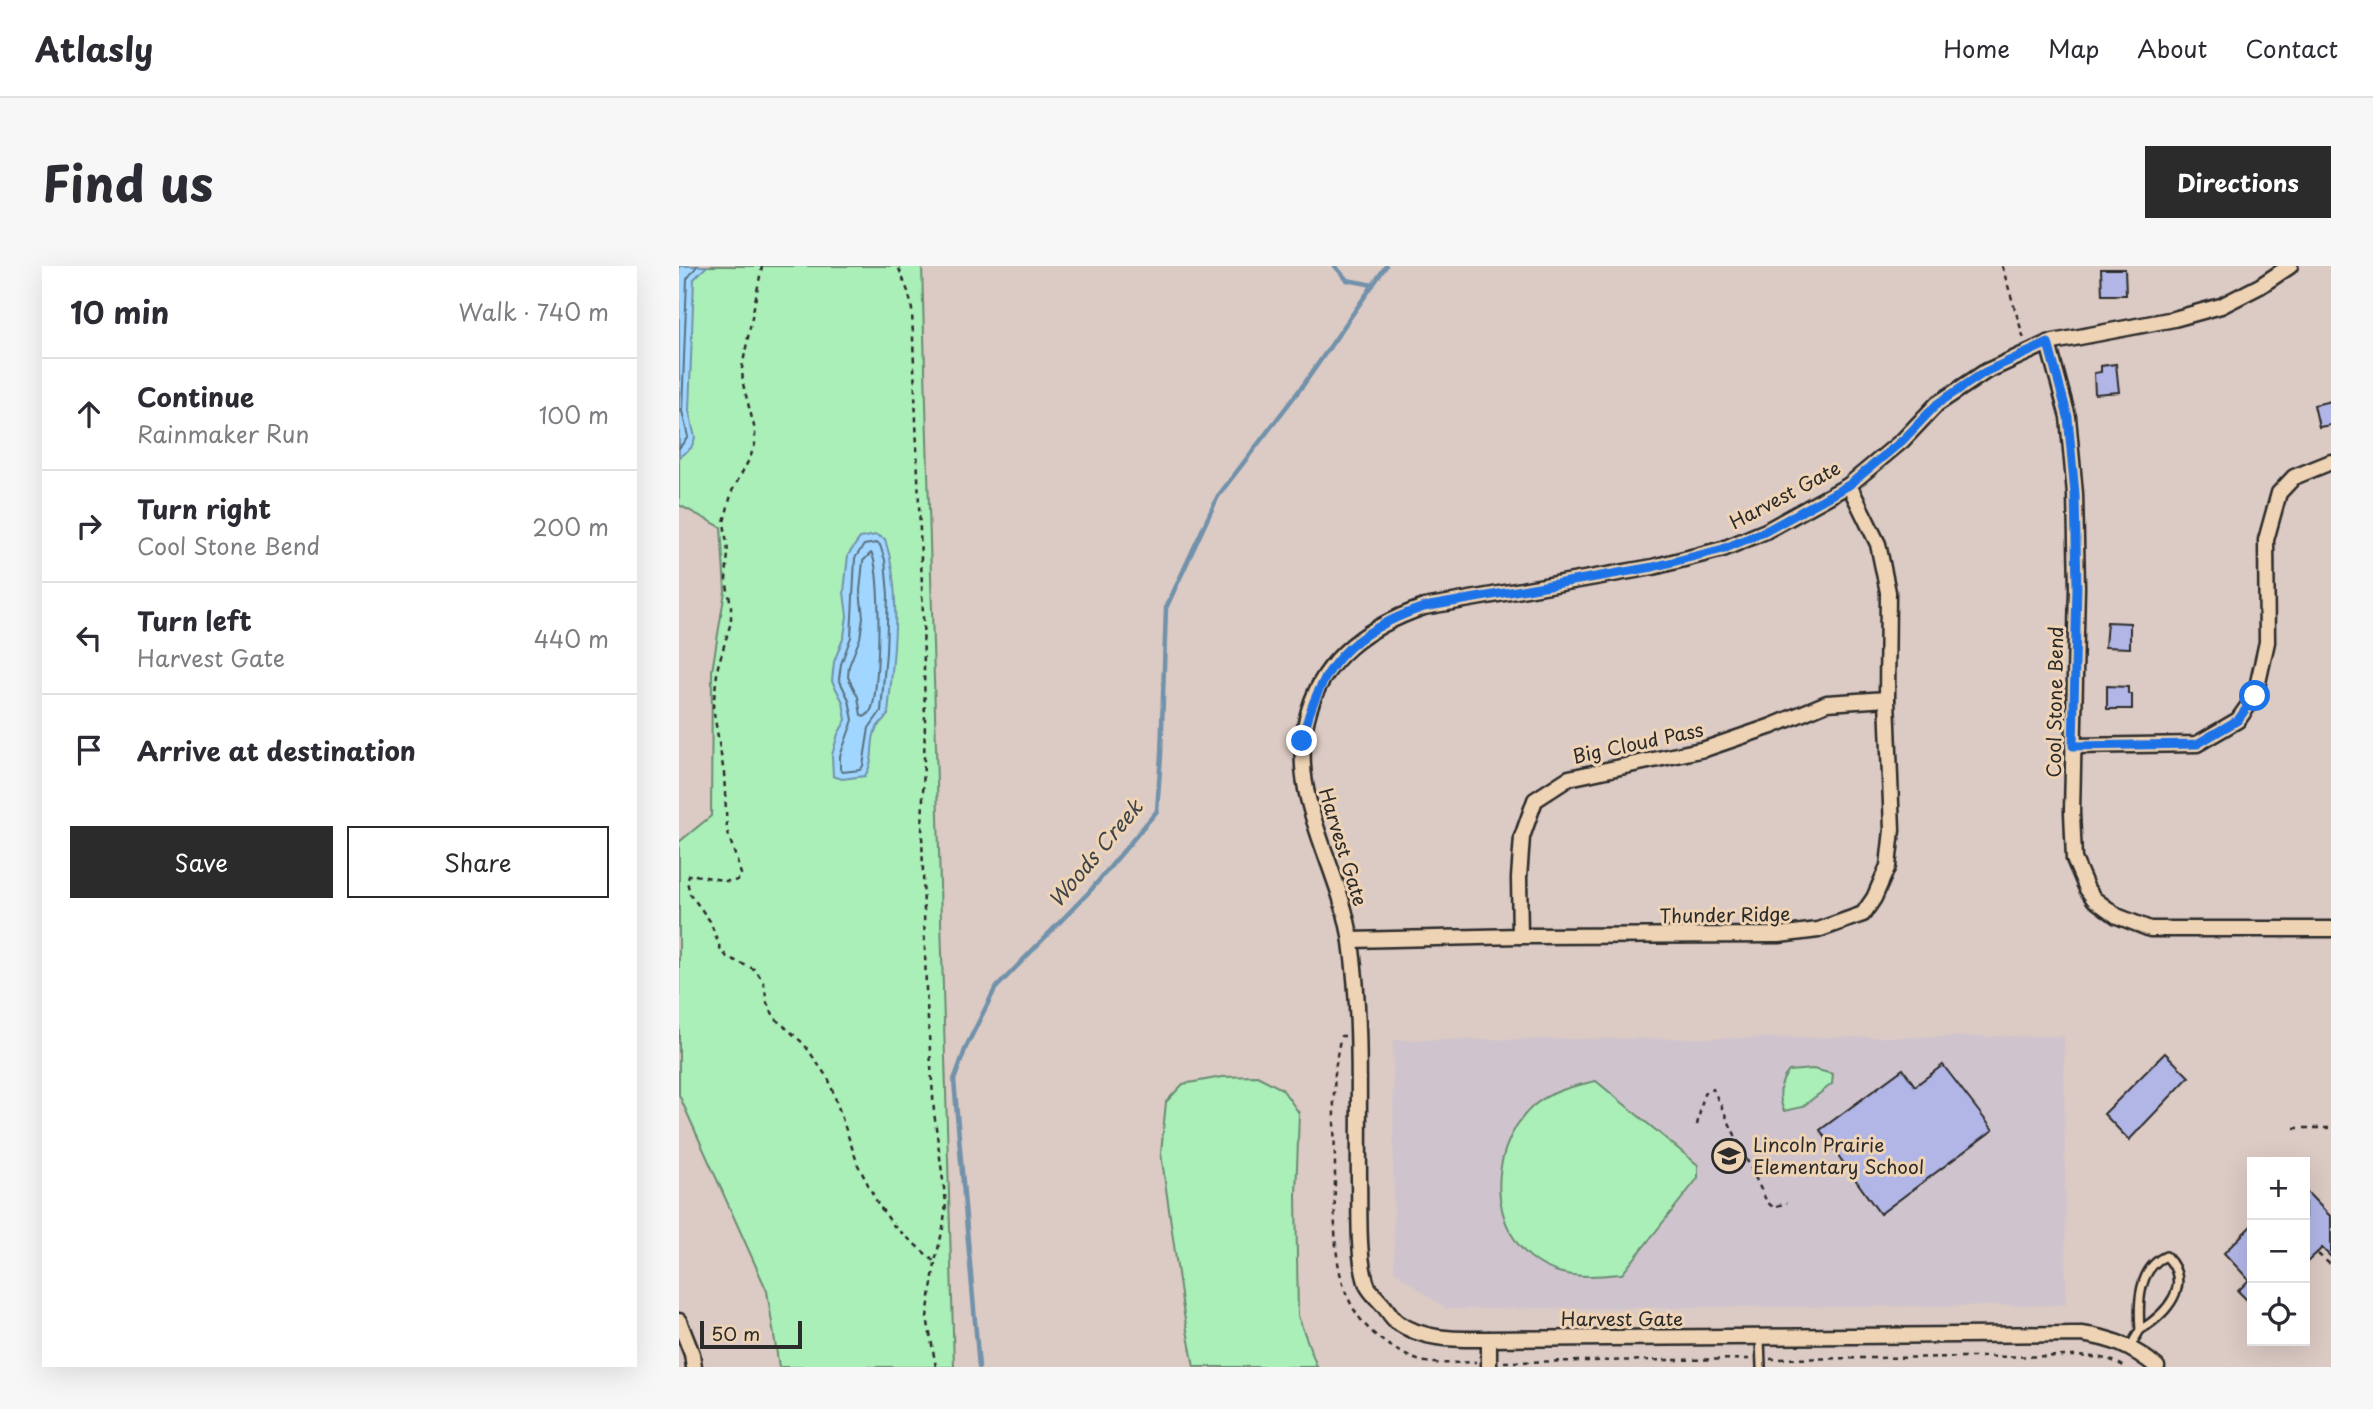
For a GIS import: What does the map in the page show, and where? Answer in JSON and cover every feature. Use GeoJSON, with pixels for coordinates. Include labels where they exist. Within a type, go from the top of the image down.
{"type":"FeatureCollection","features":[{"type":"Feature","properties":{"kind":"street","name":"Harvest Gate"},"geometry":{"type":"LineString","coordinates":[[2157,1367],[2130,1347],[2106,1337],[2081,1334],[1489,1339],[1434,1338],[1396,1322],[1368,1286],[1360,1245],[1357,1004],[1350,940],[1335,877],[1306,794],[1301,766],[1302,741],[1316,693],[1336,660],[1356,641],[1401,615],[1424,607],[1653,567],[1723,549],[1766,531],[1849,485],[1903,440],[1937,404],[1985,372],[2048,343],[2174,320],[2221,306],[2290,266]]}},
{"type":"Feature","properties":{"kind":"street","name":"Cool Stone Bend"},"geometry":{"type":"LineString","coordinates":[[2048,343],[2068,417],[2075,494],[2077,587],[2073,746],[2074,859],[2094,899],[2117,916],[2150,929],[2331,929]]}},
{"type":"Feature","properties":{"kind":"street"},"geometry":{"type":"LineString","coordinates":[[2073,746],[2197,744],[2238,720],[2255,696],[2267,642],[2266,540],[2279,493],[2294,477],[2331,462]]}},
{"type":"Feature","properties":{"kind":"street","name":"Thunder Ridge"},"geometry":{"type":"LineString","coordinates":[[1350,940],[1779,935],[1818,930],[1863,914],[1874,898],[1888,866],[1892,830],[1887,699],[1888,592],[1878,544],[1849,485]]}},
{"type":"Feature","properties":{"kind":"street","name":"Big Cloud Pass"},"geometry":{"type":"LineString","coordinates":[[1520,936],[1519,878],[1522,837],[1535,800],[1546,792],[1569,778],[1705,750],[1827,703],[1887,699]]}},
{"type":"Feature","properties":{"kind":"street"},"geometry":{"type":"LineString","coordinates":[[679,1321],[692,1354],[694,1367]]}},
{"type":"Feature","properties":{"kind":"street"},"geometry":{"type":"LineString","coordinates":[[1489,1339],[1489,1364]]}},
{"type":"Feature","properties":{"kind":"lane"},"geometry":{"type":"LineString","coordinates":[[2130,1347],[2140,1330],[2168,1308],[2176,1292],[2177,1277],[2173,1264],[2166,1256],[2156,1261],[2148,1270],[2143,1284],[2139,1313],[2140,1330]]}},
{"type":"Feature","properties":{"kind":"lane"},"geometry":{"type":"LineString","coordinates":[[1760,1338],[1761,1363]]}},
{"type":"Feature","properties":{"kind":"path"},"geometry":{"type":"LineString","coordinates":[[762,266],[742,368],[743,384],[755,430],[755,444],[732,491],[727,508],[726,580],[731,622],[718,666],[713,707],[725,773],[727,830],[741,874],[739,879],[732,882],[691,874],[687,881],[690,894],[710,921],[727,957],[756,970],[764,984],[767,1003],[775,1018],[804,1045],[829,1080],[858,1165],[878,1204],[894,1226],[935,1262]]}},
{"type":"Feature","properties":{"kind":"path"},"geometry":{"type":"LineString","coordinates":[[898,266],[912,310],[923,615],[925,775],[922,834],[926,976],[934,1112],[946,1203],[927,1317],[936,1367]]}},
{"type":"Feature","properties":{"kind":"path"},"geometry":{"type":"LineString","coordinates":[[2002,266],[2028,352]]}},
{"type":"Feature","properties":{"kind":"path"},"geometry":{"type":"LineString","coordinates":[[1341,1036],[1335,1069],[1335,1242],[1338,1272],[1346,1296],[1360,1318],[1377,1338],[1401,1353],[1432,1363],[1489,1364],[1761,1363],[2073,1356],[2115,1360],[2125,1367]]}},
{"type":"Feature","properties":{"kind":"path"},"geometry":{"type":"LineString","coordinates":[[1697,1125],[1704,1094],[1713,1089],[1767,1202],[1773,1207],[1787,1203]]}},
{"type":"Feature","properties":{"kind":"path"},"geometry":{"type":"LineString","coordinates":[[2294,1128],[2331,1128]]}},
{"type":"Feature","properties":{"kind":"path"},"geometry":{"type":"LineString","coordinates":[[2318,1254],[2331,1265]]}},
{"type":"Feature","properties":{"kind":"path"},"geometry":{"type":"LineString","coordinates":[[1469,1362],[1469,1367]]}},
{"type":"Feature","properties":{"kind":"path"},"geometry":{"type":"LineString","coordinates":[[1515,1362],[1515,1367]]}},
{"type":"Feature","properties":{"kind":"shaded area","name":"Lincoln Prairie Elementary School"},"geometry":{"type":"Polygon","coordinates":[[[2064,1036],[2066,1305],[1446,1309],[1394,1271],[1393,1040],[2064,1036]]]}},
{"type":"Feature","properties":{"kind":"green space"},"geometry":{"type":"Polygon","coordinates":[[[679,266],[922,266],[954,1367],[779,1367],[767,1291],[679,1095],[679,842],[711,816],[712,671],[725,591],[721,527],[679,505],[679,266]]]}},
{"type":"Feature","properties":{"kind":"green space"},"geometry":{"type":"Polygon","coordinates":[[[1813,1069],[1833,1074],[1832,1084],[1802,1107],[1784,1111],[1781,1090],[1786,1075],[1789,1071],[1813,1069]]]}},
{"type":"Feature","properties":{"kind":"green space"},"geometry":{"type":"Polygon","coordinates":[[[1257,1076],[1282,1089],[1299,1113],[1296,1195],[1298,1316],[1317,1367],[1194,1367],[1161,1153],[1166,1102],[1183,1084],[1222,1077],[1257,1076]]]}},
{"type":"Feature","properties":{"kind":"green space"},"geometry":{"type":"Polygon","coordinates":[[[1596,1081],[1698,1165],[1698,1178],[1622,1274],[1574,1275],[1558,1272],[1534,1260],[1517,1243],[1506,1222],[1500,1198],[1500,1173],[1505,1149],[1516,1126],[1532,1107],[1554,1093],[1596,1081]]]}},
{"type":"Feature","properties":{"kind":"water"},"geometry":{"type":"Polygon","coordinates":[[[679,266],[707,266],[694,279],[689,411],[695,438],[691,448],[679,457],[679,266]]]}},
{"type":"Feature","properties":{"kind":"water"},"geometry":{"type":"Polygon","coordinates":[[[876,535],[885,539],[894,582],[894,649],[888,715],[876,729],[865,776],[842,779],[833,776],[832,755],[838,734],[846,720],[843,702],[832,681],[834,662],[844,636],[847,616],[844,592],[848,555],[860,538],[876,535]]]}},
{"type":"Feature","properties":{"kind":"building"},"geometry":{"type":"Polygon","coordinates":[[[2101,269],[2125,269],[2126,295],[2102,295],[2101,269]]]}},
{"type":"Feature","properties":{"kind":"building"},"geometry":{"type":"Polygon","coordinates":[[[2116,364],[2119,392],[2095,394],[2094,373],[2101,372],[2101,366],[2116,364]]]}},
{"type":"Feature","properties":{"kind":"building"},"geometry":{"type":"Polygon","coordinates":[[[2331,401],[2331,425],[2319,427],[2314,405],[2331,401]]]}},
{"type":"Feature","properties":{"kind":"building"},"geometry":{"type":"Polygon","coordinates":[[[2107,622],[2130,623],[2130,648],[2105,647],[2107,622]]]}},
{"type":"Feature","properties":{"kind":"building"},"geometry":{"type":"Polygon","coordinates":[[[2107,686],[2128,687],[2128,694],[2132,694],[2132,709],[2107,709],[2107,686]]]}},
{"type":"Feature","properties":{"kind":"building"},"geometry":{"type":"Polygon","coordinates":[[[2165,1053],[2189,1077],[2129,1140],[2104,1114],[2165,1053]]]}},
{"type":"Feature","properties":{"kind":"building"},"geometry":{"type":"Polygon","coordinates":[[[1943,1065],[1993,1130],[1880,1214],[1820,1130],[1903,1069],[1915,1086],[1943,1065]]]}},
{"type":"Feature","properties":{"kind":"building"},"geometry":{"type":"Polygon","coordinates":[[[2310,1195],[2331,1217],[2331,1257],[2322,1248],[2310,1259],[2310,1195]]]}},
{"type":"Feature","properties":{"kind":"building"},"geometry":{"type":"Polygon","coordinates":[[[2247,1230],[2247,1278],[2224,1253],[2247,1230]]]}},
{"type":"Feature","properties":{"kind":"building"},"geometry":{"type":"Polygon","coordinates":[[[2247,1282],[2247,1300],[2238,1291],[2247,1282]]]}},
{"type":"Feature","properties":{"kind":"waterway"},"geometry":{"type":"LineString","coordinates":[[1335,266],[1347,280],[1373,285]]}},
{"type":"Feature","properties":{"kind":"waterway","name":"Woods Creek"},"geometry":{"type":"LineString","coordinates":[[979,1367],[954,1080],[966,1047],[995,989],[1090,891],[1157,811],[1166,608],[1218,496],[1304,384],[1386,266]]}},
{"type":"Feature","properties":{"kind":"place","name":"Lincoln Prairie Elementary School"},"geometry":{"type":"Point","coordinates":[1729,1156]}},
{"type":"Feature","properties":{"kind":"route"},"geometry":{"type":"LineString","coordinates":[[1302,741],[1308,714],[1325,676],[1350,646],[1378,626],[1424,607],[1653,567],[1690,558],[1723,549],[1766,531],[1849,485],[1903,440],[1937,404],[1985,372],[2048,343],[2068,417],[2075,494],[2077,587],[2073,746],[2197,744],[2238,720],[2255,696]]}}]}
